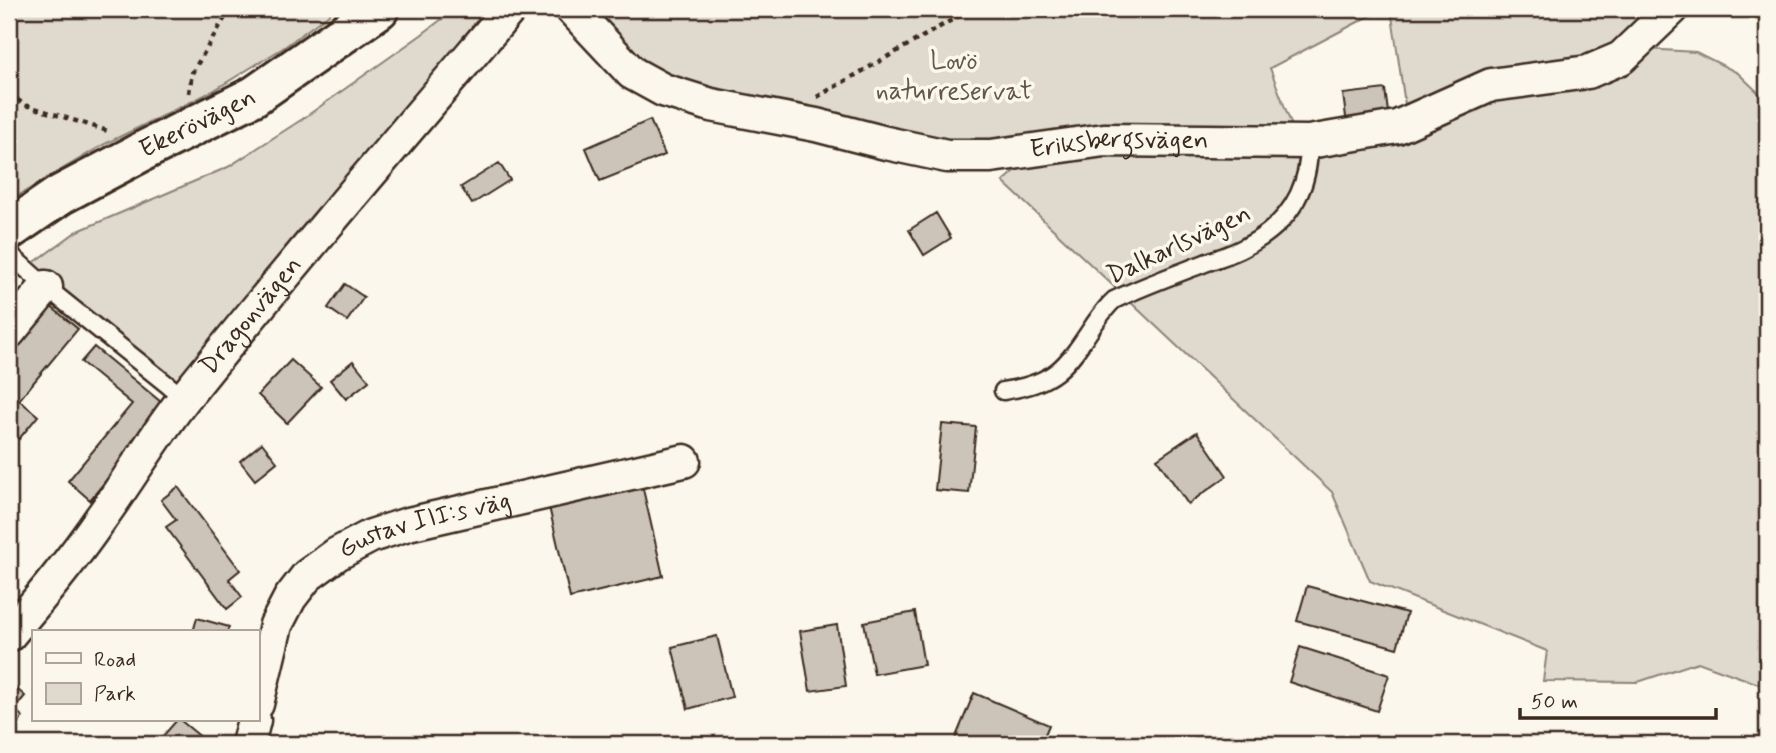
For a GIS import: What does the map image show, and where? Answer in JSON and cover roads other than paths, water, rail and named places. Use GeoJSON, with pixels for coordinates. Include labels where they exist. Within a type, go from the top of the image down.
{"type":"FeatureCollection","features":[{"type":"Feature","properties":{"kind":"main road","name":"Ekerövägen"},"geometry":{"type":"LineString","coordinates":[[9,230],[60,195],[254,96],[379,9]]}},
{"type":"Feature","properties":{"kind":"street","name":"Dragonvägen"},"geometry":{"type":"LineString","coordinates":[[9,635],[102,518],[184,398],[341,207],[510,9]]}},
{"type":"Feature","properties":{"kind":"street","name":"Eriksbergsvägen"},"geometry":{"type":"LineString","coordinates":[[572,9],[632,74],[663,90],[711,105],[816,125],[947,156],[991,156],[1104,141],[1309,142],[1397,127],[1491,85],[1588,72],[1621,58],[1672,9]]}},
{"type":"Feature","properties":{"kind":"street"},"geometry":{"type":"LineString","coordinates":[[9,332],[46,287]]}},
{"type":"Feature","properties":{"kind":"street","name":"Gustav III:s väg"},"geometry":{"type":"LineString","coordinates":[[259,696],[276,625],[290,598],[307,576],[337,554],[371,536],[408,524],[684,461]]}},
{"type":"Feature","properties":{"kind":"street"},"geometry":{"type":"LineString","coordinates":[[248,744],[254,722]]}},
{"type":"Feature","properties":{"kind":"lane","name":"Dalkarlsvägen"},"geometry":{"type":"LineString","coordinates":[[1003,391],[1039,383],[1058,372],[1104,308],[1114,300],[1245,247],[1274,228],[1290,211],[1300,194],[1310,158],[1309,142]]}},
{"type":"Feature","properties":{"kind":"lane"},"geometry":{"type":"LineString","coordinates":[[9,250],[14,258],[46,287],[184,398]]}},
{"type":"Feature","properties":{"kind":"park label","name":"Lovö naturreservat"},"geometry":{"type":"Point","coordinates":[954,77]}}]}
